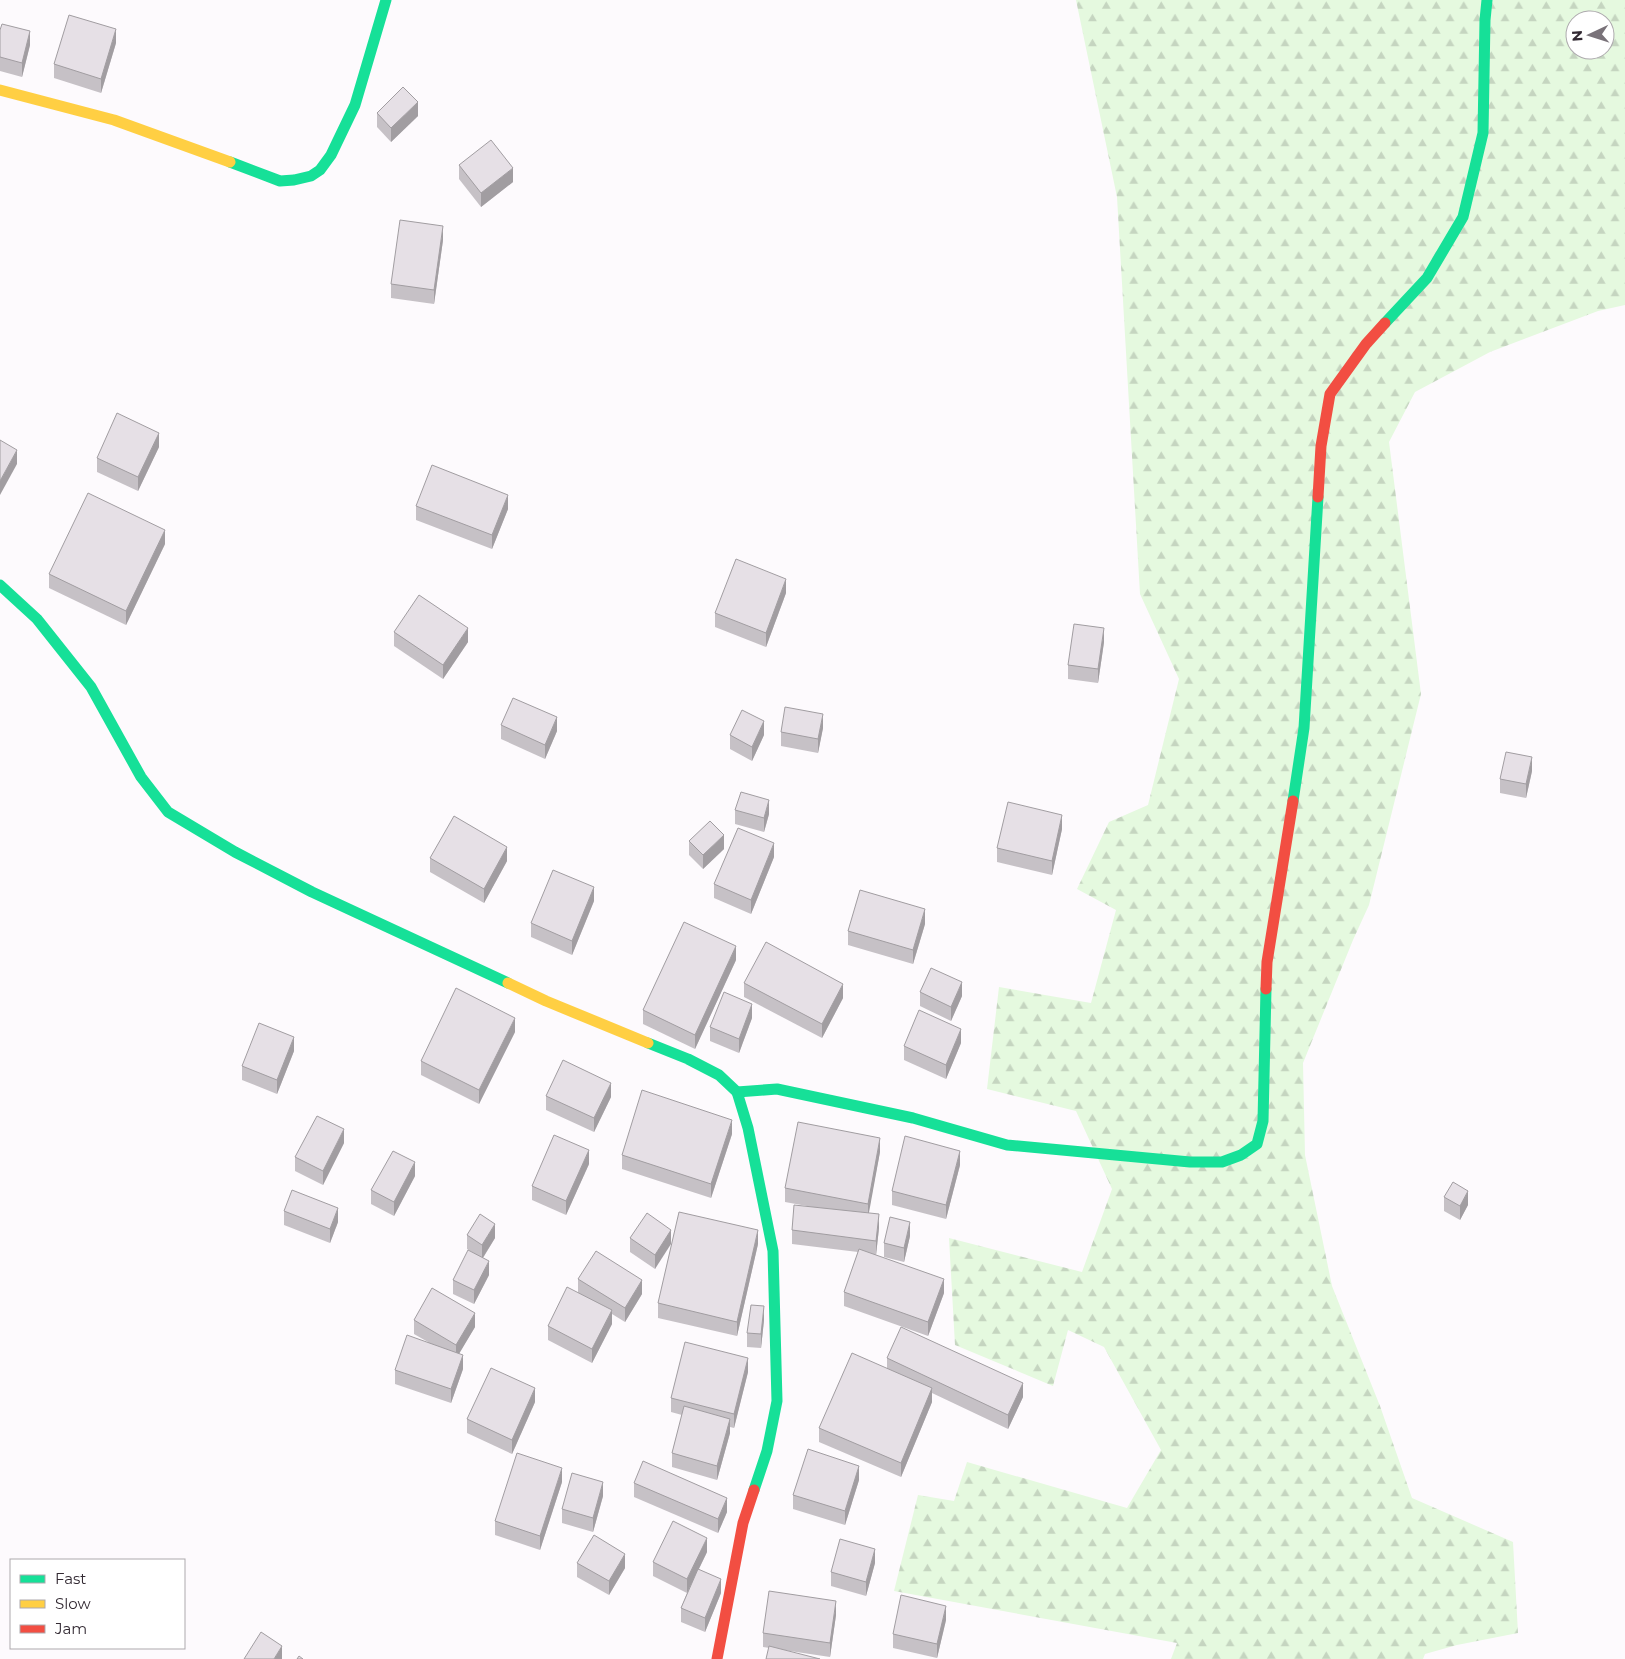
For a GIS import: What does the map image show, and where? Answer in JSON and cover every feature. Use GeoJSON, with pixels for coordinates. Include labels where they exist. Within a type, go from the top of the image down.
{"type":"FeatureCollection","features":[{"type":"Feature","properties":{"kind":"street"},"geometry":{"type":"LineString","coordinates":[[0,90],[114,120],[280,180],[294,180],[311,176],[320,170],[331,155],[355,105],[386,0]]}},
{"type":"Feature","properties":{"kind":"street"},"geometry":{"type":"LineString","coordinates":[[737,1092],[777,1089],[913,1118],[1007,1145],[1190,1162],[1222,1162],[1240,1155],[1257,1144],[1263,1121],[1267,962],[1304,728],[1321,446],[1330,394],[1366,344],[1427,278],[1463,217],[1482,133],[1487,0]]}},
{"type":"Feature","properties":{"kind":"street"},"geometry":{"type":"LineString","coordinates":[[0,585],[37,619],[91,687],[141,777],[168,812],[234,852],[312,892],[546,1001],[688,1060],[719,1075],[737,1092],[748,1128],[773,1251],[777,1401],[767,1451],[744,1523],[717,1659]]}},
{"type":"Feature","properties":{"kind":"green space"},"geometry":{"type":"Polygon","coordinates":[[[1076,0],[1625,0],[1625,305],[1598,311],[1490,352],[1415,392],[1389,442],[1421,694],[1369,905],[1303,1063],[1305,1155],[1332,1286],[1380,1406],[1412,1498],[1513,1542],[1518,1633],[1457,1645],[1425,1654],[1423,1659],[1171,1659],[1177,1643],[894,1591],[918,1495],[954,1501],[967,1462],[1127,1508],[1161,1450],[1104,1347],[1068,1330],[1053,1386],[955,1345],[949,1238],[1082,1272],[1112,1189],[1076,1111],[987,1089],[999,987],[1091,1003],[1116,910],[1077,889],[1109,822],[1148,805],[1179,679],[1140,594],[1117,197],[1076,0]]]}},
{"type":"Feature","properties":{"kind":"building"},"geometry":{"type":"Polygon","coordinates":[[[69,15],[116,29],[101,79],[54,64],[69,15]]]}},
{"type":"Feature","properties":{"kind":"building"},"geometry":{"type":"Polygon","coordinates":[[[2,24],[30,31],[22,63],[0,57],[0,30],[2,24]]]}},
{"type":"Feature","properties":{"kind":"building"},"geometry":{"type":"Polygon","coordinates":[[[403,87],[418,102],[391,128],[377,113],[403,87]]]}},
{"type":"Feature","properties":{"kind":"building"},"geometry":{"type":"Polygon","coordinates":[[[491,140],[513,168],[481,193],[459,165],[491,140]]]}},
{"type":"Feature","properties":{"kind":"building"},"geometry":{"type":"Polygon","coordinates":[[[400,220],[443,226],[434,290],[391,284],[400,220]]]}},
{"type":"Feature","properties":{"kind":"building"},"geometry":{"type":"Polygon","coordinates":[[[117,413],[159,433],[138,477],[97,458],[117,413]]]}},
{"type":"Feature","properties":{"kind":"building"},"geometry":{"type":"Polygon","coordinates":[[[0,440],[17,450],[0,481],[0,440]]]}},
{"type":"Feature","properties":{"kind":"building"},"geometry":{"type":"Polygon","coordinates":[[[432,465],[508,495],[492,535],[416,506],[432,465]]]}},
{"type":"Feature","properties":{"kind":"building"},"geometry":{"type":"Polygon","coordinates":[[[88,493],[165,530],[126,611],[49,574],[88,493]]]}},
{"type":"Feature","properties":{"kind":"building"},"geometry":{"type":"Polygon","coordinates":[[[736,559],[786,579],[766,633],[715,613],[736,559]]]}},
{"type":"Feature","properties":{"kind":"building"},"geometry":{"type":"Polygon","coordinates":[[[419,595],[468,628],[443,665],[394,632],[419,595]]]}},
{"type":"Feature","properties":{"kind":"building"},"geometry":{"type":"Polygon","coordinates":[[[1074,624],[1104,628],[1098,669],[1068,665],[1074,624]]]}},
{"type":"Feature","properties":{"kind":"building"},"geometry":{"type":"Polygon","coordinates":[[[513,698],[557,717],[545,745],[501,725],[513,698]]]}},
{"type":"Feature","properties":{"kind":"building"},"geometry":{"type":"Polygon","coordinates":[[[785,707],[823,714],[818,739],[781,732],[785,707]]]}},
{"type":"Feature","properties":{"kind":"building"},"geometry":{"type":"Polygon","coordinates":[[[742,710],[764,721],[752,747],[730,735],[742,710]]]}},
{"type":"Feature","properties":{"kind":"building"},"geometry":{"type":"Polygon","coordinates":[[[1506,752],[1532,757],[1526,784],[1500,779],[1506,752]]]}},
{"type":"Feature","properties":{"kind":"building"},"geometry":{"type":"Polygon","coordinates":[[[741,792],[769,800],[764,818],[735,810],[741,792]]]}},
{"type":"Feature","properties":{"kind":"building"},"geometry":{"type":"Polygon","coordinates":[[[1008,802],[1062,815],[1052,861],[997,848],[1008,802]]]}},
{"type":"Feature","properties":{"kind":"building"},"geometry":{"type":"Polygon","coordinates":[[[454,816],[507,847],[484,889],[430,858],[454,816]]]}},
{"type":"Feature","properties":{"kind":"building"},"geometry":{"type":"Polygon","coordinates":[[[710,821],[724,835],[703,855],[689,841],[710,821]]]}},
{"type":"Feature","properties":{"kind":"building"},"geometry":{"type":"Polygon","coordinates":[[[738,828],[774,843],[751,900],[714,884],[738,828]]]}},
{"type":"Feature","properties":{"kind":"building"},"geometry":{"type":"Polygon","coordinates":[[[553,870],[594,887],[572,941],[531,923],[553,870]]]}},
{"type":"Feature","properties":{"kind":"building"},"geometry":{"type":"Polygon","coordinates":[[[860,890],[925,909],[913,950],[848,931],[860,890]]]}},
{"type":"Feature","properties":{"kind":"building"},"geometry":{"type":"Polygon","coordinates":[[[684,922],[736,946],[695,1035],[643,1010],[684,922]]]}},
{"type":"Feature","properties":{"kind":"building"},"geometry":{"type":"Polygon","coordinates":[[[766,942],[843,984],[822,1024],[744,983],[766,942]]]}},
{"type":"Feature","properties":{"kind":"building"},"geometry":{"type":"Polygon","coordinates":[[[931,968],[962,982],[951,1007],[920,992],[931,968]]]}},
{"type":"Feature","properties":{"kind":"building"},"geometry":{"type":"Polygon","coordinates":[[[456,988],[515,1018],[479,1090],[421,1061],[456,988]]]}},
{"type":"Feature","properties":{"kind":"building"},"geometry":{"type":"Polygon","coordinates":[[[724,992],[752,1004],[739,1039],[710,1027],[724,992]]]}},
{"type":"Feature","properties":{"kind":"building"},"geometry":{"type":"Polygon","coordinates":[[[919,1010],[961,1029],[946,1065],[904,1046],[919,1010]]]}},
{"type":"Feature","properties":{"kind":"building"},"geometry":{"type":"Polygon","coordinates":[[[259,1023],[294,1037],[277,1080],[242,1066],[259,1023]]]}},
{"type":"Feature","properties":{"kind":"building"},"geometry":{"type":"Polygon","coordinates":[[[563,1060],[611,1083],[594,1118],[546,1096],[563,1060]]]}},
{"type":"Feature","properties":{"kind":"building"},"geometry":{"type":"Polygon","coordinates":[[[642,1090],[732,1120],[711,1184],[622,1155],[642,1090]]]}},
{"type":"Feature","properties":{"kind":"building"},"geometry":{"type":"Polygon","coordinates":[[[317,1116],[344,1129],[323,1171],[295,1157],[317,1116]]]}},
{"type":"Feature","properties":{"kind":"building"},"geometry":{"type":"Polygon","coordinates":[[[798,1122],[880,1138],[868,1204],[785,1188],[798,1122]]]}},
{"type":"Feature","properties":{"kind":"building"},"geometry":{"type":"Polygon","coordinates":[[[554,1135],[589,1150],[566,1201],[532,1186],[554,1135]]]}},
{"type":"Feature","properties":{"kind":"building"},"geometry":{"type":"Polygon","coordinates":[[[905,1136],[960,1151],[946,1205],[892,1191],[905,1136]]]}},
{"type":"Feature","properties":{"kind":"building"},"geometry":{"type":"Polygon","coordinates":[[[393,1151],[415,1162],[394,1202],[371,1190],[393,1151]]]}},
{"type":"Feature","properties":{"kind":"building"},"geometry":{"type":"Polygon","coordinates":[[[1453,1182],[1468,1191],[1460,1206],[1444,1197],[1453,1182]]]}},
{"type":"Feature","properties":{"kind":"building"},"geometry":{"type":"Polygon","coordinates":[[[292,1190],[338,1208],[330,1229],[284,1211],[292,1190]]]}},
{"type":"Feature","properties":{"kind":"building"},"geometry":{"type":"Polygon","coordinates":[[[794,1205],[879,1214],[876,1241],[792,1230],[794,1205]]]}},
{"type":"Feature","properties":{"kind":"building"},"geometry":{"type":"Polygon","coordinates":[[[679,1212],[758,1230],[737,1322],[658,1303],[679,1212]]]}},
{"type":"Feature","properties":{"kind":"building"},"geometry":{"type":"Polygon","coordinates":[[[647,1213],[671,1230],[655,1255],[630,1238],[647,1213]]]}},
{"type":"Feature","properties":{"kind":"building"},"geometry":{"type":"Polygon","coordinates":[[[480,1214],[495,1224],[482,1245],[467,1235],[480,1214]]]}},
{"type":"Feature","properties":{"kind":"building"},"geometry":{"type":"Polygon","coordinates":[[[890,1217],[910,1222],[904,1248],[884,1243],[890,1217]]]}},
{"type":"Feature","properties":{"kind":"building"},"geometry":{"type":"Polygon","coordinates":[[[859,1249],[944,1279],[928,1322],[844,1292],[859,1249]]]}},
{"type":"Feature","properties":{"kind":"building"},"geometry":{"type":"Polygon","coordinates":[[[468,1250],[489,1261],[474,1290],[453,1280],[468,1250]]]}},
{"type":"Feature","properties":{"kind":"building"},"geometry":{"type":"Polygon","coordinates":[[[596,1251],[642,1280],[625,1308],[578,1279],[596,1251]]]}},
{"type":"Feature","properties":{"kind":"building"},"geometry":{"type":"Polygon","coordinates":[[[567,1287],[612,1310],[592,1349],[548,1326],[567,1287]]]}},
{"type":"Feature","properties":{"kind":"building"},"geometry":{"type":"Polygon","coordinates":[[[432,1288],[475,1313],[456,1345],[414,1320],[432,1288]]]}},
{"type":"Feature","properties":{"kind":"building"},"geometry":{"type":"Polygon","coordinates":[[[751,1305],[764,1306],[761,1334],[747,1333],[751,1305]]]}},
{"type":"Feature","properties":{"kind":"building"},"geometry":{"type":"Polygon","coordinates":[[[901,1327],[1023,1383],[1008,1415],[887,1358],[901,1327]]]}},
{"type":"Feature","properties":{"kind":"building"},"geometry":{"type":"Polygon","coordinates":[[[407,1335],[463,1355],[451,1389],[395,1370],[407,1335]]]}},
{"type":"Feature","properties":{"kind":"building"},"geometry":{"type":"Polygon","coordinates":[[[685,1342],[748,1358],[734,1414],[671,1398],[685,1342]]]}},
{"type":"Feature","properties":{"kind":"building"},"geometry":{"type":"Polygon","coordinates":[[[852,1353],[932,1388],[901,1463],[819,1428],[852,1353]]]}},
{"type":"Feature","properties":{"kind":"building"},"geometry":{"type":"Polygon","coordinates":[[[491,1368],[535,1388],[512,1440],[467,1419],[491,1368]]]}},
{"type":"Feature","properties":{"kind":"building"},"geometry":{"type":"Polygon","coordinates":[[[684,1406],[730,1419],[717,1466],[672,1453],[684,1406]]]}},
{"type":"Feature","properties":{"kind":"building"},"geometry":{"type":"Polygon","coordinates":[[[808,1449],[859,1466],[845,1511],[793,1495],[808,1449]]]}},
{"type":"Feature","properties":{"kind":"building"},"geometry":{"type":"Polygon","coordinates":[[[517,1453],[562,1468],[540,1536],[495,1521],[517,1453]]]}},
{"type":"Feature","properties":{"kind":"building"},"geometry":{"type":"Polygon","coordinates":[[[643,1461],[727,1498],[718,1519],[634,1483],[643,1461]]]}},
{"type":"Feature","properties":{"kind":"building"},"geometry":{"type":"Polygon","coordinates":[[[572,1473],[603,1482],[593,1518],[562,1509],[572,1473]]]}},
{"type":"Feature","properties":{"kind":"building"},"geometry":{"type":"Polygon","coordinates":[[[673,1521],[707,1538],[687,1579],[653,1562],[673,1521]]]}},
{"type":"Feature","properties":{"kind":"building"},"geometry":{"type":"Polygon","coordinates":[[[594,1535],[625,1554],[609,1581],[577,1563],[594,1535]]]}},
{"type":"Feature","properties":{"kind":"building"},"geometry":{"type":"Polygon","coordinates":[[[840,1539],[875,1549],[866,1582],[831,1572],[840,1539]]]}},
{"type":"Feature","properties":{"kind":"building"},"geometry":{"type":"Polygon","coordinates":[[[698,1569],[721,1579],[705,1618],[681,1608],[698,1569]]]}},
{"type":"Feature","properties":{"kind":"building"},"geometry":{"type":"Polygon","coordinates":[[[769,1591],[836,1601],[830,1643],[763,1633],[769,1591]]]}},
{"type":"Feature","properties":{"kind":"building"},"geometry":{"type":"Polygon","coordinates":[[[901,1595],[946,1606],[937,1644],[893,1634],[901,1595]]]}},
{"type":"Feature","properties":{"kind":"building"},"geometry":{"type":"Polygon","coordinates":[[[261,1632],[282,1646],[274,1659],[244,1659],[261,1632]]]}},
{"type":"Feature","properties":{"kind":"building"},"geometry":{"type":"Polygon","coordinates":[[[769,1646],[820,1659],[766,1659],[769,1646]]]}},
{"type":"Feature","properties":{"kind":"traffic: fast"},"geometry":{"type":"LineString","coordinates":[[230,162],[280,181],[311,176],[320,170],[331,155],[355,105],[386,0]]}},
{"type":"Feature","properties":{"kind":"traffic: fast"},"geometry":{"type":"LineString","coordinates":[[1385,323],[1427,278],[1463,217],[1483,133],[1487,0]]}},
{"type":"Feature","properties":{"kind":"traffic: fast"},"geometry":{"type":"LineString","coordinates":[[1293,801],[1304,728],[1318,497]]}},
{"type":"Feature","properties":{"kind":"traffic: fast"},"geometry":{"type":"LineString","coordinates":[[0,585],[37,619],[91,687],[141,777],[168,812],[235,852],[312,892],[508,983]]}},
{"type":"Feature","properties":{"kind":"traffic: fast"},"geometry":{"type":"LineString","coordinates":[[737,1092],[777,1089],[913,1118],[1007,1145],[1190,1162],[1222,1162],[1241,1155],[1257,1144],[1263,1121],[1266,989]]}},
{"type":"Feature","properties":{"kind":"traffic: fast"},"geometry":{"type":"LineString","coordinates":[[648,1043],[688,1059],[719,1075],[737,1092],[748,1128],[773,1251],[777,1401],[767,1451],[754,1490]]}},
{"type":"Feature","properties":{"kind":"traffic: slow"},"geometry":{"type":"LineString","coordinates":[[0,90],[114,120],[230,162]]}},
{"type":"Feature","properties":{"kind":"traffic: slow"},"geometry":{"type":"LineString","coordinates":[[508,983],[546,1001],[648,1043]]}},
{"type":"Feature","properties":{"kind":"traffic: jam"},"geometry":{"type":"LineString","coordinates":[[1318,497],[1321,446],[1330,394],[1366,344],[1385,323]]}},
{"type":"Feature","properties":{"kind":"traffic: jam"},"geometry":{"type":"LineString","coordinates":[[1266,989],[1267,962],[1293,801]]}},
{"type":"Feature","properties":{"kind":"traffic: jam"},"geometry":{"type":"LineString","coordinates":[[717,1659],[743,1523],[754,1490]]}}]}
